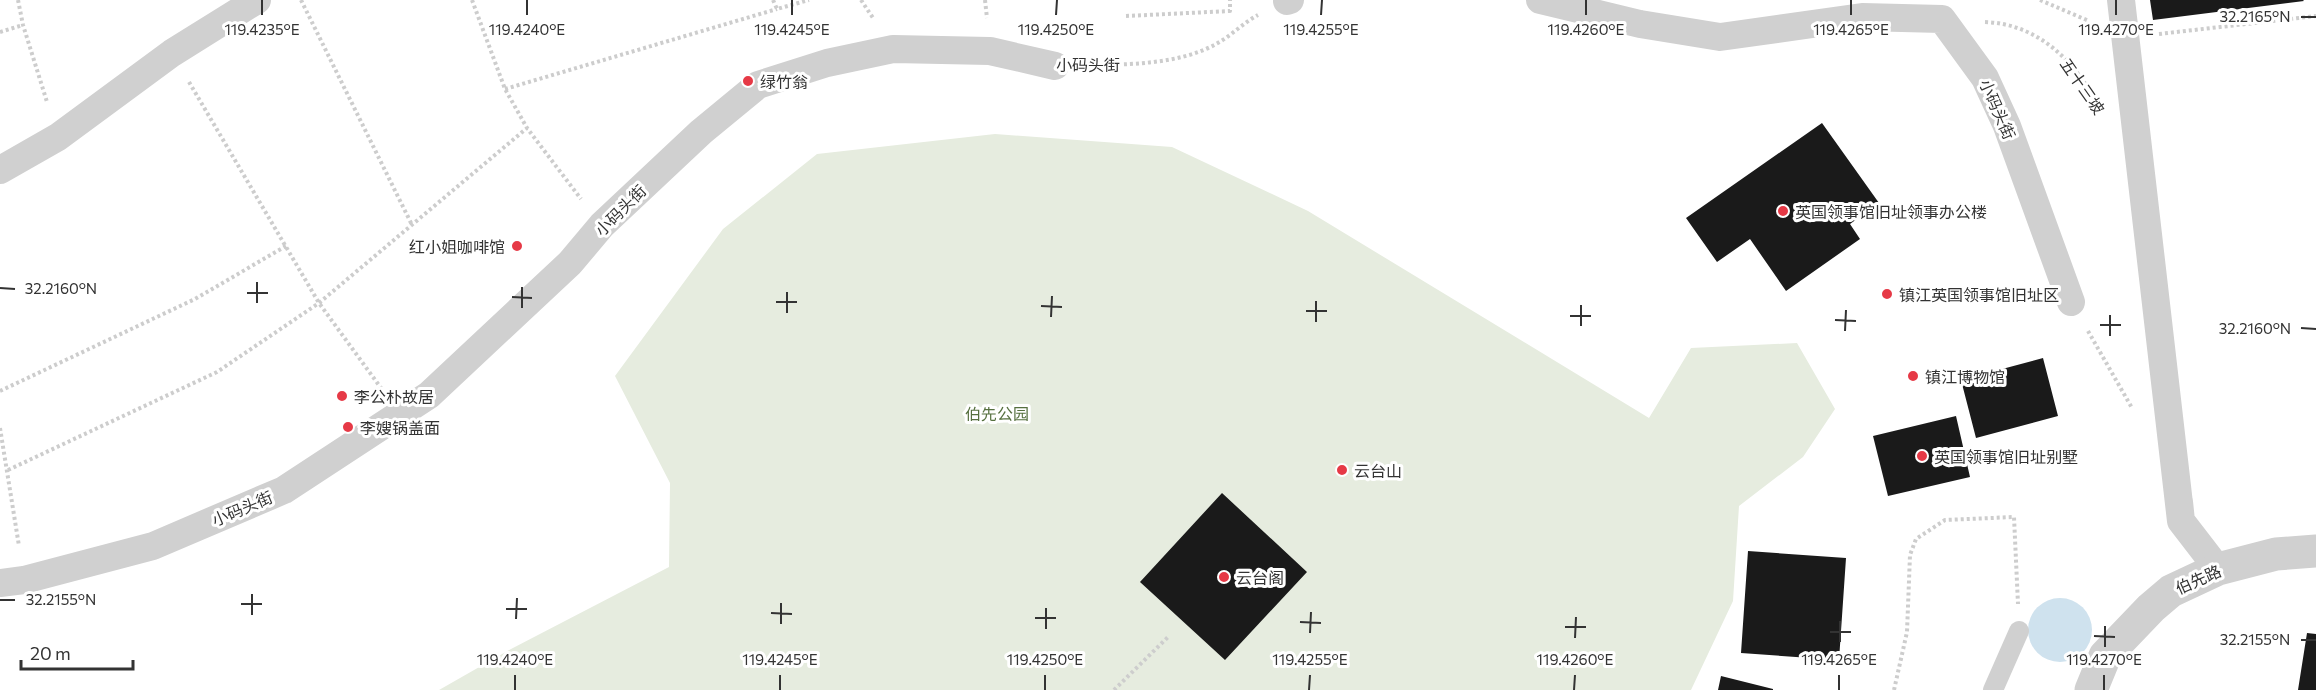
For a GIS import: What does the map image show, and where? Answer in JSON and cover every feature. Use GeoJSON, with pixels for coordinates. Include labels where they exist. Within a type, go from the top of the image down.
{"type":"FeatureCollection","features":[{"type":"Feature","properties":{"kind":"street"},"geometry":{"type":"LineString","coordinates":[[0,170],[58,137],[172,53],[257,0]]}},
{"type":"Feature","properties":{"kind":"street"},"geometry":{"type":"LineString","coordinates":[[1540,0],[1640,24],[1720,37],[1862,17],[1942,20]]}},
{"type":"Feature","properties":{"kind":"street"},"geometry":{"type":"LineString","coordinates":[[2121,0],[2181,521],[2218,569]]}},
{"type":"Feature","properties":{"kind":"street","name":"小码头街"},"geometry":{"type":"LineString","coordinates":[[1942,20],[1985,78],[2007,126],[2071,302]]}},
{"type":"Feature","properties":{"kind":"street","name":"小码头街"},"geometry":{"type":"LineString","coordinates":[[12,581],[153,546],[284,490],[429,395],[570,263],[602,225],[701,132],[758,85],[827,63],[893,49],[990,51],[1054,66]]}},
{"type":"Feature","properties":{"kind":"street","name":"伯先路"},"geometry":{"type":"LineString","coordinates":[[2091,690],[2106,656],[2151,608],[2171,591],[2218,569],[2276,554],[2316,551]]}},
{"type":"Feature","properties":{"kind":"lane"},"geometry":{"type":"LineString","coordinates":[[1993,690],[2019,631]]}},
{"type":"Feature","properties":{"kind":"path"},"geometry":{"type":"LineString","coordinates":[[18,0],[23,25],[58,137]]}},
{"type":"Feature","properties":{"kind":"path"},"geometry":{"type":"LineString","coordinates":[[301,0],[412,225]]}},
{"type":"Feature","properties":{"kind":"path"},"geometry":{"type":"LineString","coordinates":[[472,0],[505,89],[527,128],[602,225]]}},
{"type":"Feature","properties":{"kind":"path"},"geometry":{"type":"LineString","coordinates":[[773,0],[777,9]]}},
{"type":"Feature","properties":{"kind":"path"},"geometry":{"type":"LineString","coordinates":[[505,89],[809,0]]}},
{"type":"Feature","properties":{"kind":"path"},"geometry":{"type":"LineString","coordinates":[[1126,16],[1230,11],[1230,0]]}},
{"type":"Feature","properties":{"kind":"path","name":"小码头街"},"geometry":{"type":"LineString","coordinates":[[1054,66],[1139,65],[1190,54],[1215,45],[1252,18],[1288,0]]}},
{"type":"Feature","properties":{"kind":"path"},"geometry":{"type":"LineString","coordinates":[[2040,0],[2126,38],[2316,16]]}},
{"type":"Feature","properties":{"kind":"path","name":"五十三坡"},"geometry":{"type":"LineString","coordinates":[[1942,20],[2005,24],[2042,37],[2065,58],[2090,89],[2100,107]]}},
{"type":"Feature","properties":{"kind":"path"},"geometry":{"type":"LineString","coordinates":[[0,32],[23,25]]}},
{"type":"Feature","properties":{"kind":"path"},"geometry":{"type":"LineString","coordinates":[[172,53],[319,303],[400,414]]}},
{"type":"Feature","properties":{"kind":"path"},"geometry":{"type":"LineString","coordinates":[[8,470],[217,372],[319,303],[527,128]]}},
{"type":"Feature","properties":{"kind":"path"},"geometry":{"type":"LineString","coordinates":[[0,391],[195,299],[286,246]]}},
{"type":"Feature","properties":{"kind":"path"},"geometry":{"type":"LineString","coordinates":[[2071,302],[2137,416]]}},
{"type":"Feature","properties":{"kind":"path"},"geometry":{"type":"LineString","coordinates":[[0,428],[8,470],[12,581]]}},
{"type":"Feature","properties":{"kind":"path"},"geometry":{"type":"LineString","coordinates":[[1894,690],[1907,632],[1910,555],[1916,539],[1945,520],[2014,517],[2019,631]]}},
{"type":"Feature","properties":{"kind":"path"},"geometry":{"type":"LineString","coordinates":[[1114,690],[1168,637]]}},
{"type":"Feature","properties":{"kind":"green space","name":"伯先公园"},"geometry":{"type":"Polygon","coordinates":[[[995,134],[1172,147],[1308,211],[1649,418],[1691,348],[1797,343],[1835,409],[1803,457],[1739,506],[1733,601],[1691,690],[439,690],[511,649],[669,567],[670,483],[615,376],[723,229],[817,154],[995,134]]]}},
{"type":"Feature","properties":{"kind":"water"},"geometry":{"type":"Polygon","coordinates":[[[2054,598],[2066,598],[2083,607],[2090,618],[2092,630],[2090,642],[2083,653],[2066,662],[2054,662],[2042,657],[2033,648],[2028,636],[2028,624],[2033,612],[2042,603],[2054,598]]]}},
{"type":"Feature","properties":{"kind":"building"},"geometry":{"type":"Polygon","coordinates":[[[2150,0],[2303,0],[2304,1],[2153,20],[2150,0]]]}},
{"type":"Feature","properties":{"kind":"building","name":"英国领事馆旧址领事办公楼"},"geometry":{"type":"Polygon","coordinates":[[[1822,123],[1879,203],[1850,224],[1860,239],[1786,291],[1750,239],[1717,262],[1686,218],[1822,123]]]}},
{"type":"Feature","properties":{"kind":"building","name":"英国领事馆旧址别墅"},"geometry":{"type":"Polygon","coordinates":[[[2043,358],[2058,416],[1976,438],[1961,380],[2043,358]]]}},
{"type":"Feature","properties":{"kind":"building","name":"英国领事馆旧址别墅"},"geometry":{"type":"Polygon","coordinates":[[[1956,416],[1970,477],[1888,496],[1873,436],[1956,416]]]}},
{"type":"Feature","properties":{"kind":"building","name":"云台阁"},"geometry":{"type":"Polygon","coordinates":[[[1222,493],[1307,572],[1225,660],[1140,582],[1222,493]]]}},
{"type":"Feature","properties":{"kind":"building"},"geometry":{"type":"Polygon","coordinates":[[[1748,551],[1846,558],[1839,660],[1741,653],[1748,551]]]}},
{"type":"Feature","properties":{"kind":"building"},"geometry":{"type":"Polygon","coordinates":[[[2307,633],[2316,634],[2316,690],[2298,690],[2307,633]]]}},
{"type":"Feature","properties":{"kind":"building"},"geometry":{"type":"Polygon","coordinates":[[[1721,676],[1773,689],[1773,690],[1718,690],[1721,676]]]}},
{"type":"Feature","properties":{"kind":"place","name":"绿竹翁"},"geometry":{"type":"Point","coordinates":[748,81]}},
{"type":"Feature","properties":{"kind":"place","name":"英国领事馆旧址领事办公楼"},"geometry":{"type":"Point","coordinates":[1783,211]}},
{"type":"Feature","properties":{"kind":"place","name":"红小姐咖啡馆"},"geometry":{"type":"Point","coordinates":[517,246]}},
{"type":"Feature","properties":{"kind":"place","name":"镇江英国领事馆旧址区"},"geometry":{"type":"Point","coordinates":[1887,294]}},
{"type":"Feature","properties":{"kind":"place","name":"镇江博物馆"},"geometry":{"type":"Point","coordinates":[1913,376]}},
{"type":"Feature","properties":{"kind":"place","name":"李公朴故居"},"geometry":{"type":"Point","coordinates":[342,396]}},
{"type":"Feature","properties":{"kind":"place","name":"李嫂锅盖面"},"geometry":{"type":"Point","coordinates":[348,427]}},
{"type":"Feature","properties":{"kind":"place","name":"英国领事馆旧址别墅"},"geometry":{"type":"Point","coordinates":[1922,456]}},
{"type":"Feature","properties":{"kind":"place","name":"云台山"},"geometry":{"type":"Point","coordinates":[1342,470]}},
{"type":"Feature","properties":{"kind":"place","name":"云台阁"},"geometry":{"type":"Point","coordinates":[1224,577]}}]}
